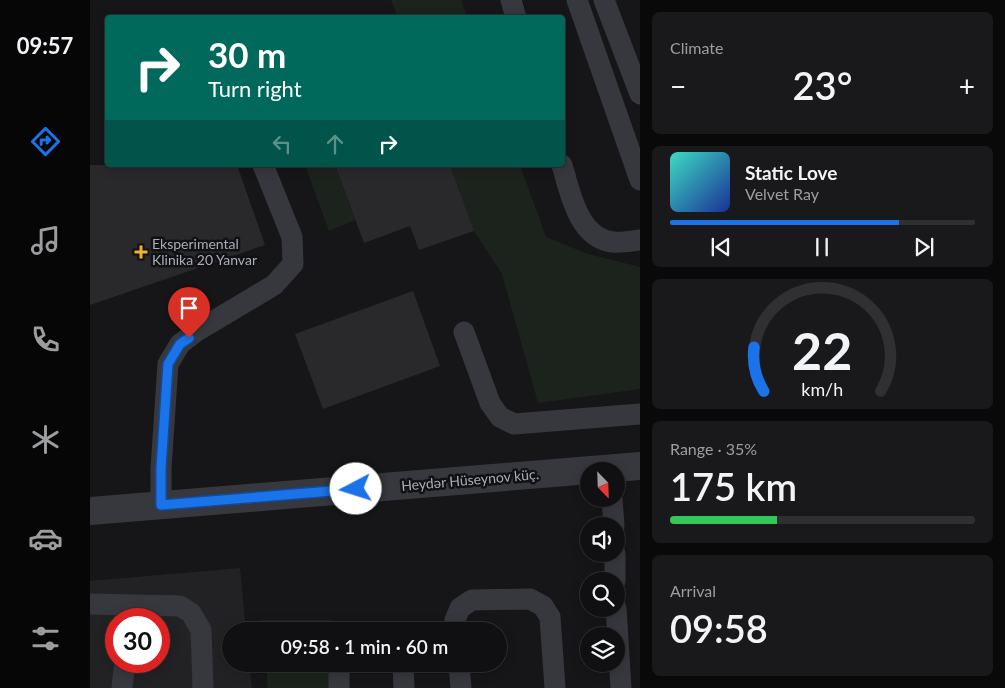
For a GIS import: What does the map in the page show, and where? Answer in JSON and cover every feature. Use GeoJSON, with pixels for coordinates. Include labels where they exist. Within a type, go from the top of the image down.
{"type":"FeatureCollection","features":[{"type":"Feature","properties":{"kind":"street","name":"Heydər Hüseynov küç."},"geometry":{"type":"LineString","coordinates":[[625,468],[640,466]]}},
{"type":"Feature","properties":{"kind":"street","name":"Heydər Hüseynov küç."},"geometry":{"type":"LineString","coordinates":[[90,510],[580,472]]}},
{"type":"Feature","properties":{"kind":"lane"},"geometry":{"type":"LineString","coordinates":[[511,0],[515,15]]}},
{"type":"Feature","properties":{"kind":"lane"},"geometry":{"type":"LineString","coordinates":[[577,0],[640,180]]}},
{"type":"Feature","properties":{"kind":"lane"},"geometry":{"type":"LineString","coordinates":[[604,0],[640,94]]}},
{"type":"Feature","properties":{"kind":"lane"},"geometry":{"type":"LineString","coordinates":[[161,505],[161,468],[168,364],[180,344],[274,285],[293,264],[292,237],[263,167]]}},
{"type":"Feature","properties":{"kind":"lane"},"geometry":{"type":"LineString","coordinates":[[563,167],[583,223],[596,237],[613,242],[640,240]]}},
{"type":"Feature","properties":{"kind":"lane"},"geometry":{"type":"LineString","coordinates":[[464,332],[490,403],[500,417],[514,424],[640,414]]}},
{"type":"Feature","properties":{"kind":"lane"},"geometry":{"type":"LineString","coordinates":[[455,622],[460,608],[472,600],[530,599],[543,606],[550,617],[555,688]]}},
{"type":"Feature","properties":{"kind":"lane"},"geometry":{"type":"LineString","coordinates":[[90,604],[110,608]]}},
{"type":"Feature","properties":{"kind":"lane"},"geometry":{"type":"LineString","coordinates":[[163,608],[180,606],[191,613],[201,630],[203,688]]}},
{"type":"Feature","properties":{"kind":"lane"},"geometry":{"type":"LineString","coordinates":[[617,617],[621,688]]}},
{"type":"Feature","properties":{"kind":"lane"},"geometry":{"type":"LineString","coordinates":[[339,672],[339,688]]}},
{"type":"Feature","properties":{"kind":"lane"},"geometry":{"type":"LineString","coordinates":[[403,672],[404,688]]}},
{"type":"Feature","properties":{"kind":"lane"},"geometry":{"type":"LineString","coordinates":[[460,672],[461,688]]}},
{"type":"Feature","properties":{"kind":"lane"},"geometry":{"type":"LineString","coordinates":[[122,688],[124,673]]}},
{"type":"Feature","properties":{"kind":"shaded area"},"geometry":{"type":"Polygon","coordinates":[[[391,0],[461,0],[466,15],[397,15],[391,0]]]}},
{"type":"Feature","properties":{"kind":"shaded area"},"geometry":{"type":"Polygon","coordinates":[[[306,167],[336,167],[355,220],[329,231],[306,167]]]}},
{"type":"Feature","properties":{"kind":"shaded area"},"geometry":{"type":"Polygon","coordinates":[[[451,167],[521,167],[546,237],[588,254],[640,267],[640,389],[538,403],[502,274],[474,231],[451,167]]]}},
{"type":"Feature","properties":{"kind":"shaded area"},"geometry":{"type":"Polygon","coordinates":[[[240,568],[245,622],[222,622],[222,672],[250,672],[252,688],[90,688],[90,581],[240,568]]]}},
{"type":"Feature","properties":{"kind":"shaded area"},"geometry":{"type":"Polygon","coordinates":[[[260,620],[331,620],[331,622],[260,622],[260,620]]]}},
{"type":"Feature","properties":{"kind":"shaded area"},"geometry":{"type":"Polygon","coordinates":[[[267,672],[334,672],[335,688],[268,688],[267,672]]]}},
{"type":"Feature","properties":{"kind":"building"},"geometry":{"type":"Polygon","coordinates":[[[90,165],[105,165],[105,167],[238,167],[265,245],[90,305],[90,165]]]}},
{"type":"Feature","properties":{"kind":"building"},"geometry":{"type":"Polygon","coordinates":[[[336,167],[451,167],[474,231],[419,250],[410,226],[364,243],[336,167]]]}},
{"type":"Feature","properties":{"kind":"building"},"geometry":{"type":"Polygon","coordinates":[[[413,291],[440,366],[323,409],[295,334],[413,291]]]}},
{"type":"Feature","properties":{"kind":"place","name":"Eksperimental Klinika 20 Yanvar"},"geometry":{"type":"Point","coordinates":[141,252]}},
{"type":"Feature","properties":{"kind":"route"},"geometry":{"type":"LineString","coordinates":[[189,338],[180,344],[168,364],[161,468],[161,505],[356,489]]}}]}
